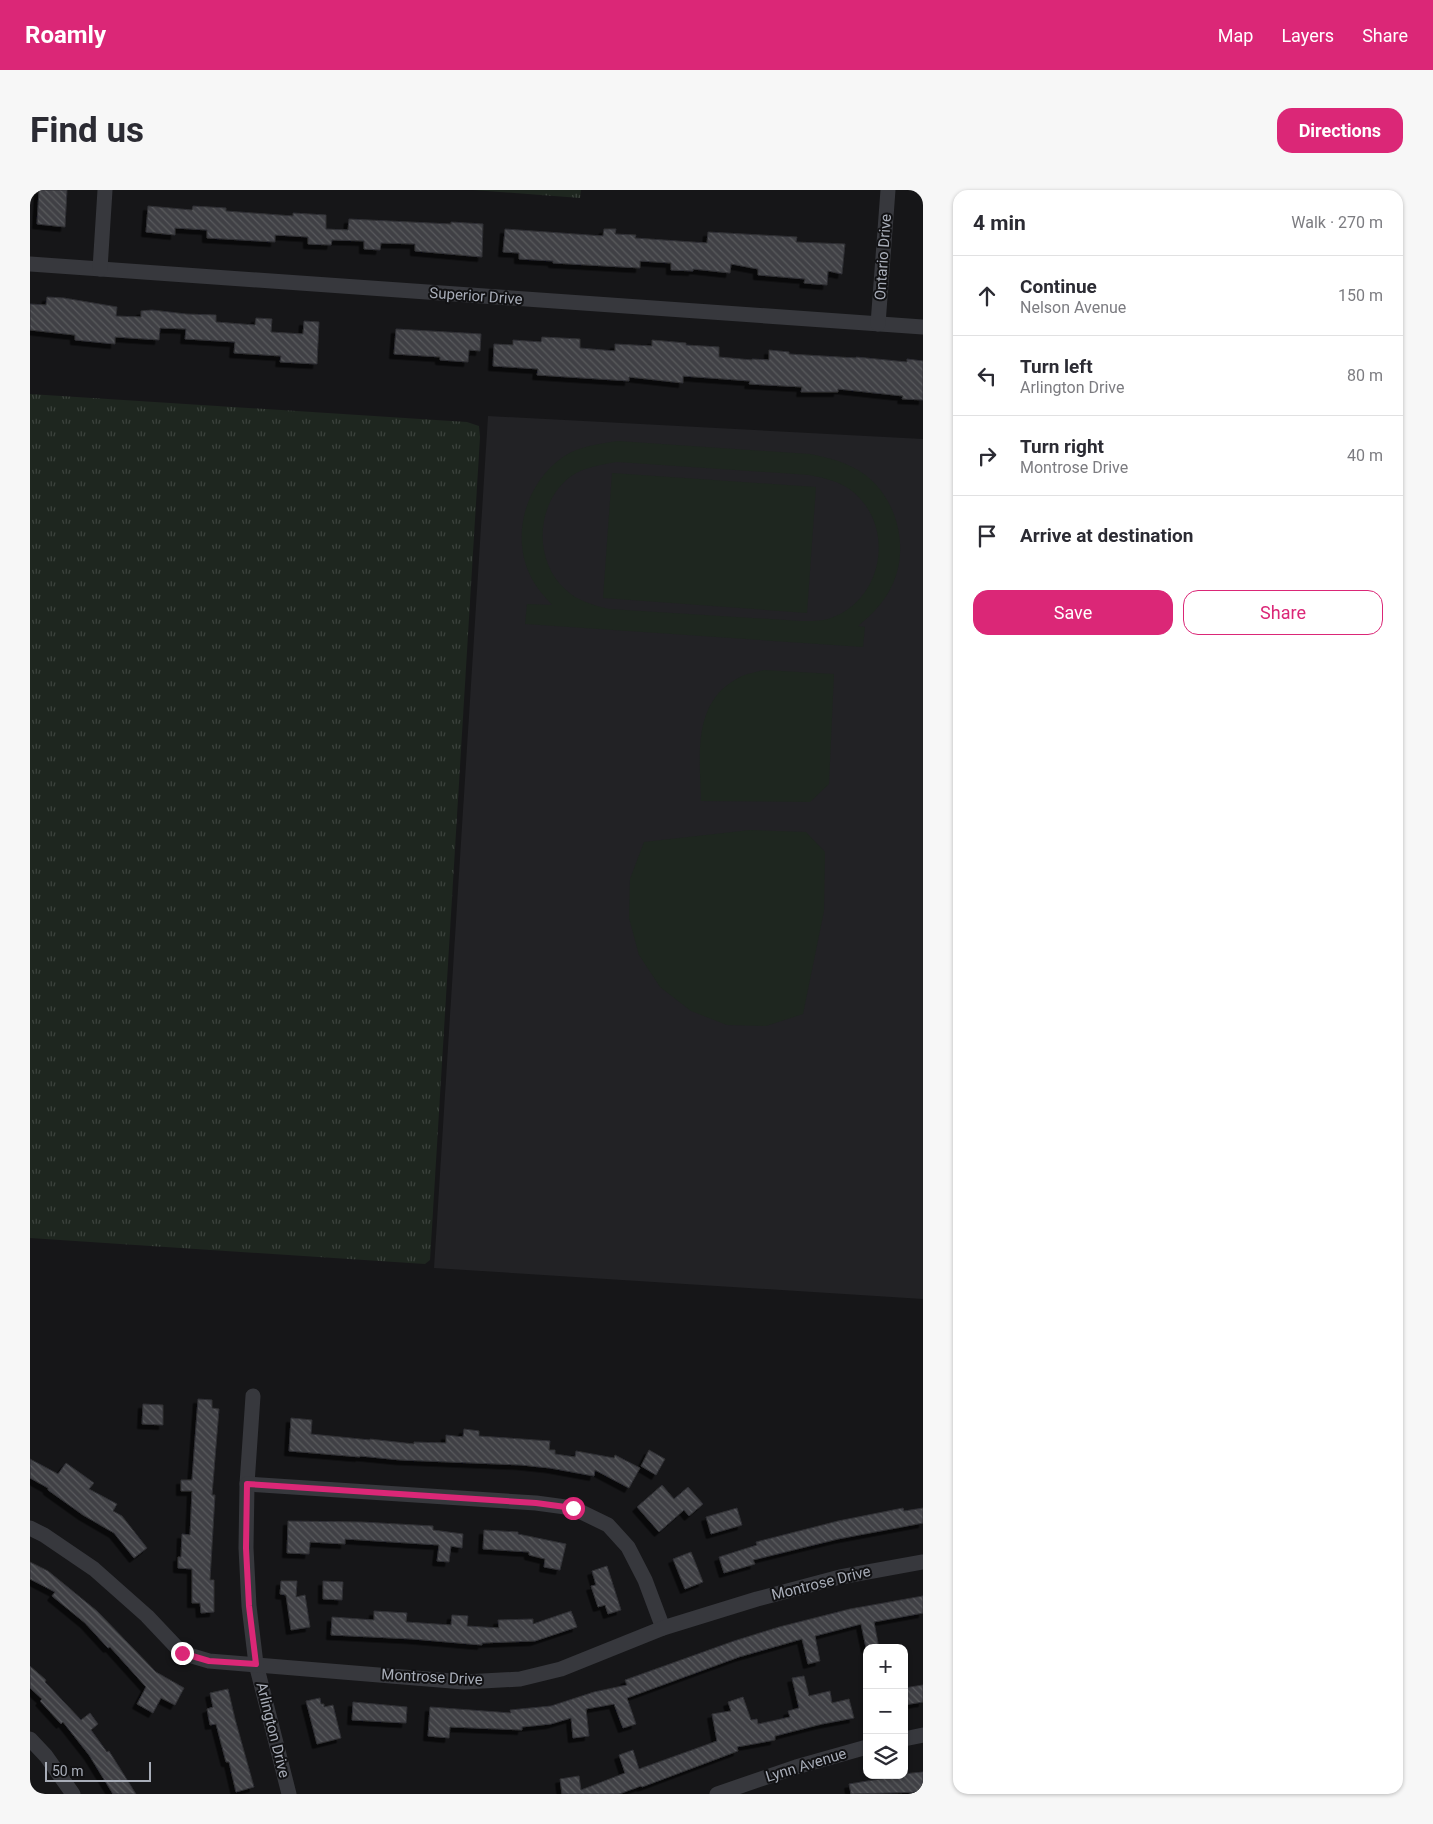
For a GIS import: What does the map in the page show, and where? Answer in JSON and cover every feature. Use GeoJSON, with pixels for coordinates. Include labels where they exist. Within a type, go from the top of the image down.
{"type":"FeatureCollection","features":[{"type":"Feature","properties":{"kind":"street"},"geometry":{"type":"LineString","coordinates":[[100,269],[106,190]]}},
{"type":"Feature","properties":{"kind":"street","name":"Ontario Drive"},"geometry":{"type":"LineString","coordinates":[[878,324],[888,190]]}},
{"type":"Feature","properties":{"kind":"street","name":"Superior Drive"},"geometry":{"type":"LineString","coordinates":[[30,264],[923,327]]}},
{"type":"Feature","properties":{"kind":"street","name":"Arlington Drive"},"geometry":{"type":"LineString","coordinates":[[253,1396],[247,1484],[246,1548],[249,1606],[256,1664],[289,1794]]}},
{"type":"Feature","properties":{"kind":"street"},"geometry":{"type":"LineString","coordinates":[[247,1484],[536,1503],[573,1508],[608,1525],[628,1547],[645,1580],[663,1628]]}},
{"type":"Feature","properties":{"kind":"street","name":"Montrose Drive"},"geometry":{"type":"LineString","coordinates":[[30,1528],[44,1535],[94,1569],[147,1616],[182,1653],[209,1661],[464,1682],[520,1679],[561,1669],[663,1628],[757,1599],[840,1577],[923,1562]]}},
{"type":"Feature","properties":{"kind":"street"},"geometry":{"type":"LineString","coordinates":[[908,1738],[923,1735]]}},
{"type":"Feature","properties":{"kind":"street"},"geometry":{"type":"LineString","coordinates":[[30,1739],[46,1756],[73,1794]]}},
{"type":"Feature","properties":{"kind":"street","name":"Lynn Avenue"},"geometry":{"type":"LineString","coordinates":[[717,1794],[787,1770],[863,1748]]}},
{"type":"Feature","properties":{"kind":"shaded area"},"geometry":{"type":"Polygon","coordinates":[[[488,416],[923,439],[923,1299],[434,1268],[488,416]]]}},
{"type":"Feature","properties":{"kind":"green space"},"geometry":{"type":"Polygon","coordinates":[[[473,190],[581,190],[580,198],[473,190]]]}},
{"type":"Feature","properties":{"kind":"green space"},"geometry":{"type":"Polygon","coordinates":[[[30,394],[467,422],[479,426],[480,437],[430,1260],[425,1264],[30,1238],[30,394]]]}},
{"type":"Feature","properties":{"kind":"green space"},"geometry":{"type":"Polygon","coordinates":[[[618,441],[810,454],[838,461],[864,474],[875,484],[892,508],[900,537],[900,552],[894,581],[888,594],[858,626],[865,627],[863,647],[525,624],[527,604],[552,605],[535,584],[527,568],[522,550],[524,515],[538,482],[549,468],[569,453],[596,444],[618,441]],[[617,462],[598,465],[570,477],[550,501],[545,516],[543,532],[544,548],[548,563],[555,577],[575,597],[609,609],[801,621],[824,620],[844,612],[859,599],[870,583],[877,564],[879,544],[875,525],[866,507],[852,491],[837,482],[809,475],[617,462]]]}},
{"type":"Feature","properties":{"kind":"green space"},"geometry":{"type":"Polygon","coordinates":[[[612,473],[816,487],[807,613],[603,598],[612,473]]]}},
{"type":"Feature","properties":{"kind":"green space"},"geometry":{"type":"Polygon","coordinates":[[[764,670],[834,674],[829,784],[810,802],[701,801],[700,748],[706,714],[714,699],[726,686],[742,676],[764,670]]]}},
{"type":"Feature","properties":{"kind":"green space"},"geometry":{"type":"Polygon","coordinates":[[[750,830],[806,832],[825,852],[824,911],[803,1014],[766,1026],[727,1025],[691,1011],[660,987],[639,955],[629,918],[630,879],[644,842],[750,830]]]}},
{"type":"Feature","properties":{"kind":"building"},"geometry":{"type":"Polygon","coordinates":[[[39,190],[67,190],[65,227],[37,224],[39,190]]]}},
{"type":"Feature","properties":{"kind":"building"},"geometry":{"type":"Polygon","coordinates":[[[148,206],[192,210],[193,206],[226,208],[226,211],[293,216],[293,213],[326,215],[326,229],[348,230],[349,219],[483,224],[482,257],[415,251],[415,244],[381,243],[380,250],[364,249],[364,241],[332,240],[331,245],[308,244],[308,237],[275,235],[275,242],[207,238],[207,230],[175,228],[175,235],[146,232],[148,206]]]}},
{"type":"Feature","properties":{"kind":"building"},"geometry":{"type":"Polygon","coordinates":[[[505,229],[603,236],[604,229],[616,229],[615,234],[636,235],[635,238],[707,243],[708,232],[797,237],[796,242],[845,244],[842,274],[828,271],[827,285],[804,283],[805,279],[758,275],[758,269],[731,264],[730,273],[693,269],[693,271],[671,270],[671,263],[640,261],[640,268],[519,259],[519,253],[503,252],[505,229]]]}},
{"type":"Feature","properties":{"kind":"building"},"geometry":{"type":"Polygon","coordinates":[[[47,297],[117,307],[116,316],[141,317],[141,311],[152,310],[216,315],[216,322],[255,325],[256,318],[272,319],[271,332],[303,334],[304,321],[319,322],[317,364],[280,362],[281,356],[234,353],[235,342],[185,339],[186,329],[160,328],[159,340],[115,337],[115,344],[75,340],[75,335],[30,330],[30,304],[46,305],[47,297]]]}},
{"type":"Feature","properties":{"kind":"building"},"geometry":{"type":"Polygon","coordinates":[[[396,329],[481,334],[480,351],[469,350],[468,362],[440,360],[440,357],[394,354],[396,329]]]}},
{"type":"Feature","properties":{"kind":"building"},"geometry":{"type":"Polygon","coordinates":[[[542,337],[580,339],[580,348],[615,351],[615,344],[652,346],[652,340],[686,343],[686,345],[719,347],[719,357],[752,360],[769,360],[769,350],[789,352],[789,354],[856,357],[907,362],[907,359],[923,361],[923,400],[902,399],[903,396],[838,389],[838,392],[801,392],[802,387],[749,384],[750,381],[683,376],[683,383],[629,377],[629,381],[537,375],[538,369],[493,366],[494,344],[513,345],[513,340],[541,342],[542,337]]]}},
{"type":"Feature","properties":{"kind":"building"},"geometry":{"type":"Polygon","coordinates":[[[198,1399],[212,1400],[212,1408],[219,1409],[212,1495],[215,1495],[210,1580],[214,1580],[214,1612],[201,1613],[200,1603],[192,1603],[192,1569],[178,1568],[178,1557],[181,1557],[182,1534],[190,1535],[192,1491],[181,1491],[181,1480],[192,1480],[198,1399]]]}},
{"type":"Feature","properties":{"kind":"building"},"geometry":{"type":"Polygon","coordinates":[[[143,1404],[163,1405],[163,1425],[142,1424],[143,1404]]]}},
{"type":"Feature","properties":{"kind":"building"},"geometry":{"type":"Polygon","coordinates":[[[291,1418],[312,1420],[311,1434],[414,1444],[414,1442],[446,1443],[446,1435],[463,1437],[464,1429],[479,1431],[479,1436],[550,1441],[549,1450],[555,1450],[555,1454],[575,1457],[576,1451],[614,1458],[615,1455],[640,1468],[629,1488],[595,1470],[594,1476],[521,1465],[400,1460],[289,1451],[291,1418]]]}},
{"type":"Feature","properties":{"kind":"building"},"geometry":{"type":"Polygon","coordinates":[[[649,1450],[665,1459],[656,1475],[641,1466],[649,1450]]]}},
{"type":"Feature","properties":{"kind":"building"},"geometry":{"type":"Polygon","coordinates":[[[30,1459],[58,1474],[66,1463],[94,1483],[89,1489],[117,1504],[113,1511],[122,1516],[147,1548],[134,1558],[114,1533],[83,1515],[48,1490],[48,1488],[30,1478],[30,1459]]]}},
{"type":"Feature","properties":{"kind":"building"},"geometry":{"type":"Polygon","coordinates":[[[662,1485],[674,1499],[688,1487],[703,1504],[689,1516],[684,1510],[659,1532],[637,1507],[662,1485]]]}},
{"type":"Feature","properties":{"kind":"building"},"geometry":{"type":"Polygon","coordinates":[[[737,1508],[742,1525],[711,1534],[706,1517],[737,1508]]]}},
{"type":"Feature","properties":{"kind":"building"},"geometry":{"type":"Polygon","coordinates":[[[903,1508],[904,1511],[923,1508],[923,1523],[838,1539],[753,1560],[755,1564],[724,1573],[719,1557],[757,1545],[756,1542],[838,1521],[903,1508]]]}},
{"type":"Feature","properties":{"kind":"building"},"geometry":{"type":"Polygon","coordinates":[[[288,1521],[362,1522],[433,1526],[433,1530],[463,1534],[462,1548],[451,1546],[449,1562],[437,1561],[439,1545],[345,1539],[345,1544],[310,1542],[309,1554],[287,1553],[288,1521]]]}},
{"type":"Feature","properties":{"kind":"building"},"geometry":{"type":"Polygon","coordinates":[[[484,1530],[518,1532],[518,1534],[566,1544],[560,1570],[544,1567],[545,1559],[529,1555],[529,1552],[483,1549],[484,1530]]]}},
{"type":"Feature","properties":{"kind":"building"},"geometry":{"type":"Polygon","coordinates":[[[691,1552],[703,1582],[685,1589],[673,1559],[691,1552]]]}},
{"type":"Feature","properties":{"kind":"building"},"geometry":{"type":"Polygon","coordinates":[[[30,1562],[48,1571],[97,1611],[156,1672],[184,1688],[175,1705],[161,1698],[153,1713],[137,1704],[146,1687],[110,1647],[108,1648],[85,1623],[52,1596],[55,1592],[30,1579],[30,1562]]]}},
{"type":"Feature","properties":{"kind":"building"},"geometry":{"type":"Polygon","coordinates":[[[607,1566],[621,1610],[608,1614],[605,1605],[598,1607],[591,1586],[596,1585],[592,1571],[607,1566]]]}},
{"type":"Feature","properties":{"kind":"building"},"geometry":{"type":"Polygon","coordinates":[[[281,1581],[297,1581],[296,1597],[305,1595],[310,1627],[291,1630],[286,1595],[280,1594],[281,1581]]]}},
{"type":"Feature","properties":{"kind":"building"},"geometry":{"type":"Polygon","coordinates":[[[323,1581],[343,1582],[342,1600],[323,1599],[323,1581]]]}},
{"type":"Feature","properties":{"kind":"building"},"geometry":{"type":"Polygon","coordinates":[[[923,1596],[923,1613],[874,1622],[878,1644],[865,1644],[861,1624],[815,1636],[820,1661],[808,1664],[802,1639],[739,1657],[627,1698],[636,1724],[623,1728],[614,1704],[586,1709],[589,1736],[573,1738],[571,1718],[551,1724],[522,1727],[522,1730],[450,1727],[449,1738],[428,1736],[430,1707],[511,1713],[510,1710],[551,1706],[594,1692],[627,1685],[625,1680],[734,1641],[779,1627],[850,1609],[923,1596]]]}},
{"type":"Feature","properties":{"kind":"building"},"geometry":{"type":"Polygon","coordinates":[[[374,1611],[407,1613],[406,1622],[451,1625],[452,1615],[468,1616],[467,1626],[499,1628],[498,1620],[533,1619],[533,1624],[571,1611],[577,1627],[535,1641],[482,1643],[482,1645],[331,1635],[332,1617],[374,1620],[374,1611]]]}},
{"type":"Feature","properties":{"kind":"building"},"geometry":{"type":"Polygon","coordinates":[[[30,1666],[46,1680],[45,1682],[81,1720],[90,1713],[98,1724],[91,1730],[107,1752],[109,1751],[136,1794],[113,1794],[89,1755],[63,1722],[61,1724],[40,1701],[42,1699],[30,1688],[30,1666]]]}},
{"type":"Feature","properties":{"kind":"building"},"geometry":{"type":"Polygon","coordinates":[[[804,1676],[809,1696],[830,1691],[832,1703],[849,1699],[854,1718],[775,1736],[775,1740],[737,1747],[738,1751],[619,1794],[562,1794],[560,1779],[579,1776],[581,1790],[625,1773],[619,1755],[633,1750],[639,1769],[717,1741],[712,1714],[731,1711],[728,1702],[743,1697],[751,1720],[757,1719],[758,1724],[790,1717],[788,1711],[799,1708],[792,1678],[804,1676]]]}},
{"type":"Feature","properties":{"kind":"building"},"geometry":{"type":"Polygon","coordinates":[[[923,1685],[923,1702],[908,1704],[908,1687],[923,1685]]]}},
{"type":"Feature","properties":{"kind":"building"},"geometry":{"type":"Polygon","coordinates":[[[228,1689],[254,1787],[236,1792],[229,1762],[226,1762],[216,1724],[210,1725],[207,1709],[213,1707],[210,1693],[228,1689]]]}},
{"type":"Feature","properties":{"kind":"building"},"geometry":{"type":"Polygon","coordinates":[[[320,1698],[321,1704],[324,1704],[324,1707],[333,1705],[341,1738],[317,1744],[306,1701],[320,1698]]]}},
{"type":"Feature","properties":{"kind":"building"},"geometry":{"type":"Polygon","coordinates":[[[353,1702],[407,1707],[406,1723],[352,1720],[353,1702]]]}},
{"type":"Feature","properties":{"kind":"building"},"geometry":{"type":"Polygon","coordinates":[[[923,1772],[923,1792],[851,1794],[849,1784],[880,1779],[908,1779],[908,1773],[923,1772]]]}},
{"type":"Feature","properties":{"kind":"route"},"geometry":{"type":"LineString","coordinates":[[182,1653],[209,1661],[256,1664],[249,1606],[246,1548],[247,1484],[536,1503],[573,1508]]}}]}
